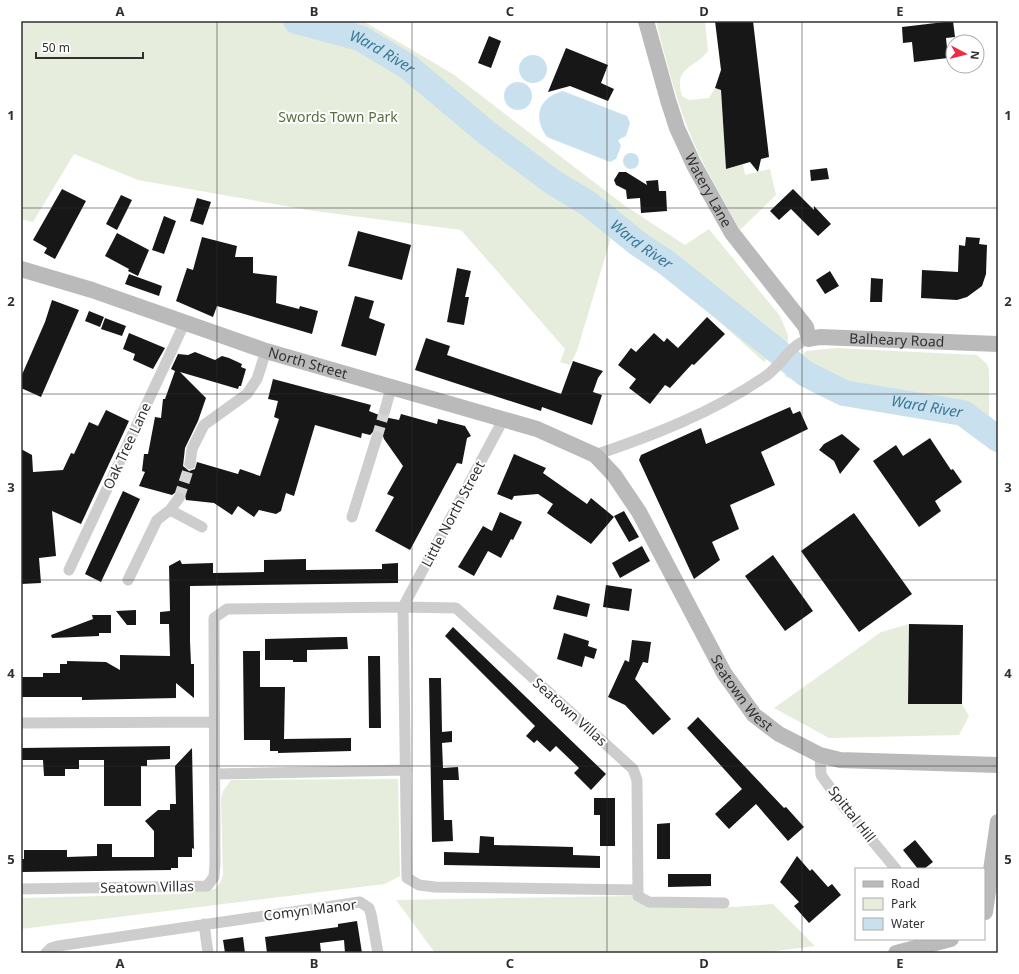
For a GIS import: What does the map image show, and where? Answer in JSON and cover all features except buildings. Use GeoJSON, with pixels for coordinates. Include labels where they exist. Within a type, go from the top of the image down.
{"type":"FeatureCollection","features":[{"type":"Feature","properties":{"kind":"main road","name":"Watery Lane"},"geometry":{"type":"LineString","coordinates":[[646,21],[677,128],[694,165],[732,233],[806,326],[803,342]]}},
{"type":"Feature","properties":{"kind":"main road","name":"North Street"},"geometry":{"type":"LineString","coordinates":[[21,269],[92,290],[266,351],[536,430],[595,455]]}},
{"type":"Feature","properties":{"kind":"main road","name":"Balheary Road"},"geometry":{"type":"LineString","coordinates":[[803,342],[820,337],[998,344]]}},
{"type":"Feature","properties":{"kind":"main road","name":"Seatown West"},"geometry":{"type":"LineString","coordinates":[[595,455],[614,475],[640,512],[724,673],[754,715],[779,734],[820,755],[840,760],[859,762],[998,765]]}},
{"type":"Feature","properties":{"kind":"main road"},"geometry":{"type":"LineString","coordinates":[[989,912],[998,835],[998,822]]}},
{"type":"Feature","properties":{"kind":"main road"},"geometry":{"type":"LineString","coordinates":[[896,953],[947,940]]}},
{"type":"Feature","properties":{"kind":"main road"},"geometry":{"type":"LineString","coordinates":[[946,953],[951,940]]}},
{"type":"Feature","properties":{"kind":"street","name":"Oak Tree Lane"},"geometry":{"type":"LineString","coordinates":[[69,570],[185,322]]}},
{"type":"Feature","properties":{"kind":"street"},"geometry":{"type":"LineString","coordinates":[[595,455],[657,434],[702,414],[747,389],[775,369],[803,342]]}},
{"type":"Feature","properties":{"kind":"street"},"geometry":{"type":"LineString","coordinates":[[190,464],[192,449],[204,425],[247,394],[257,379],[266,351]]}},
{"type":"Feature","properties":{"kind":"street"},"geometry":{"type":"LineString","coordinates":[[385,410],[391,388]]}},
{"type":"Feature","properties":{"kind":"street","name":"Little North Street"},"geometry":{"type":"LineString","coordinates":[[403,607],[503,420]]}},
{"type":"Feature","properties":{"kind":"street"},"geometry":{"type":"LineString","coordinates":[[352,517],[377,437]]}},
{"type":"Feature","properties":{"kind":"street"},"geometry":{"type":"LineString","coordinates":[[128,580],[157,520],[170,510],[179,498]]}},
{"type":"Feature","properties":{"kind":"street"},"geometry":{"type":"LineString","coordinates":[[170,510],[202,527]]}},
{"type":"Feature","properties":{"kind":"street"},"geometry":{"type":"LineString","coordinates":[[403,607],[407,878],[419,885],[435,886],[637,890],[638,896],[649,902],[724,903]]}},
{"type":"Feature","properties":{"kind":"street","name":"Seatown Villas"},"geometry":{"type":"LineString","coordinates":[[21,889],[207,886],[214,877],[215,864],[214,618],[227,609],[403,607],[456,608],[633,769],[637,780],[637,890]]}},
{"type":"Feature","properties":{"kind":"street"},"geometry":{"type":"LineString","coordinates":[[21,723],[214,722]]}},
{"type":"Feature","properties":{"kind":"street","name":"Spittal Hill"},"geometry":{"type":"LineString","coordinates":[[820,755],[821,775],[844,807],[895,868]]}},
{"type":"Feature","properties":{"kind":"street"},"geometry":{"type":"LineString","coordinates":[[215,774],[406,770]]}},
{"type":"Feature","properties":{"kind":"street","name":"Comyn Manor"},"geometry":{"type":"LineString","coordinates":[[46,953],[51,948],[58,946],[360,902],[369,908],[378,953]]}},
{"type":"Feature","properties":{"kind":"street"},"geometry":{"type":"LineString","coordinates":[[204,924],[208,953]]}},
{"type":"Feature","properties":{"kind":"green space","name":"Swords Town Park"},"geometry":{"type":"Polygon","coordinates":[[[21,21],[363,21],[453,74],[624,205],[685,245],[709,229],[780,316],[788,335],[788,341],[764,362],[660,268],[612,234],[577,351],[570,365],[560,362],[565,349],[461,230],[314,211],[138,180],[74,154],[33,222],[21,219],[21,21]]]}},
{"type":"Feature","properties":{"kind":"green space"},"geometry":{"type":"Polygon","coordinates":[[[658,21],[705,21],[708,51],[703,57],[683,73],[680,79],[682,96],[689,100],[709,98],[715,88],[721,90],[726,169],[743,164],[745,175],[770,169],[776,195],[740,230],[715,186],[687,127],[669,69],[657,25],[658,21]]]}},
{"type":"Feature","properties":{"kind":"green space"},"geometry":{"type":"Polygon","coordinates":[[[836,348],[977,355],[987,364],[989,370],[989,444],[960,418],[932,412],[923,419],[885,407],[833,397],[784,376],[806,351],[836,348]]]}},
{"type":"Feature","properties":{"kind":"green space"},"geometry":{"type":"Polygon","coordinates":[[[909,624],[908,704],[962,704],[969,716],[959,735],[829,738],[774,708],[881,632],[909,624]]]}},
{"type":"Feature","properties":{"kind":"green space"},"geometry":{"type":"Polygon","coordinates":[[[398,779],[400,876],[385,884],[21,929],[21,898],[179,894],[215,889],[220,883],[223,875],[221,799],[223,791],[231,780],[398,779]]]}},
{"type":"Feature","properties":{"kind":"green space"},"geometry":{"type":"Polygon","coordinates":[[[632,896],[645,905],[734,907],[773,904],[815,946],[761,953],[435,953],[396,900],[632,896]]]}},
{"type":"Feature","properties":{"kind":"water"},"geometry":{"type":"Polygon","coordinates":[[[533,55],[543,59],[547,69],[543,79],[533,83],[523,79],[519,69],[523,59],[533,55]]]}},
{"type":"Feature","properties":{"kind":"water"},"geometry":{"type":"Polygon","coordinates":[[[518,82],[528,86],[532,96],[528,106],[518,110],[508,106],[504,96],[508,86],[518,82]]]}},
{"type":"Feature","properties":{"kind":"water"},"geometry":{"type":"Polygon","coordinates":[[[563,91],[627,116],[630,123],[626,136],[618,140],[621,146],[616,159],[610,162],[547,137],[542,130],[540,122],[540,109],[548,98],[563,91]]]}},
{"type":"Feature","properties":{"kind":"water"},"geometry":{"type":"Polygon","coordinates":[[[628,153],[634,153],[639,158],[637,167],[634,169],[628,169],[623,164],[623,158],[628,153]]]}},
{"type":"Feature","properties":{"kind":"waterway","name":"Ward River"},"geometry":{"type":"LineString","coordinates":[[296,21],[360,38],[407,66],[487,133],[554,183],[589,204],[637,243],[667,263],[806,374],[844,393],[963,413],[998,439]]}},
{"type":"Feature","properties":{"kind":"tunnel"},"geometry":{"type":"LineString","coordinates":[[377,437],[385,410]]}},
{"type":"Feature","properties":{"kind":"tunnel"},"geometry":{"type":"LineString","coordinates":[[179,498],[190,464]]}}]}
